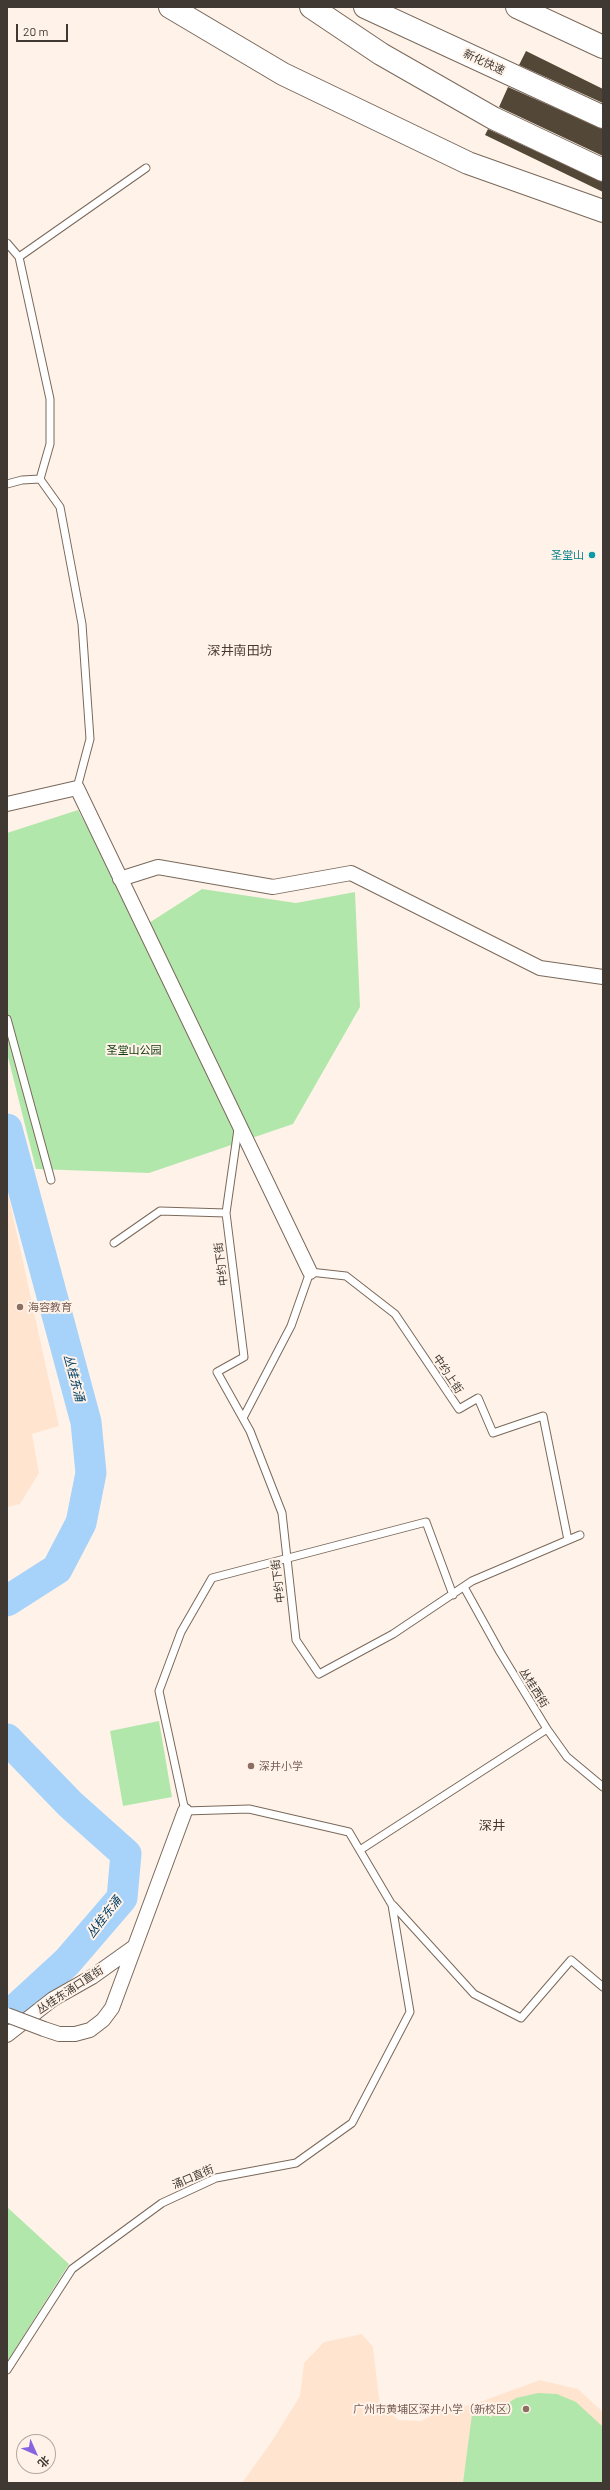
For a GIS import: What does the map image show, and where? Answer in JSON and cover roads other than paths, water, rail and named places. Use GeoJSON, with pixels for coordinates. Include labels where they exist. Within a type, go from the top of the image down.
{"type":"FeatureCollection","features":[{"type":"Feature","properties":{"kind":"highway"},"geometry":{"type":"LineString","coordinates":[[170,7],[282,74],[468,163],[603,211]]}},
{"type":"Feature","properties":{"kind":"highway"},"geometry":{"type":"LineString","coordinates":[[311,7],[381,54],[493,118],[603,170]]}},
{"type":"Feature","properties":{"kind":"highway","name":"新化快速"},"geometry":{"type":"LineString","coordinates":[[365,7],[603,117]]}},
{"type":"Feature","properties":{"kind":"highway"},"geometry":{"type":"LineString","coordinates":[[517,7],[603,47]]}},
{"type":"Feature","properties":{"kind":"street"},"geometry":{"type":"LineString","coordinates":[[7,804],[76,788],[310,1272]]}},
{"type":"Feature","properties":{"kind":"street"},"geometry":{"type":"LineString","coordinates":[[120,879],[158,867],[273,887],[351,873],[540,968],[603,977]]}},
{"type":"Feature","properties":{"kind":"street"},"geometry":{"type":"LineString","coordinates":[[7,2015],[59,2034],[75,2034],[90,2030],[102,2020],[112,2008],[185,1811]]}},
{"type":"Feature","properties":{"kind":"street","name":"丛桂东涌口直街"},"geometry":{"type":"LineString","coordinates":[[7,2035],[53,1999],[92,1976],[134,1947]]}},
{"type":"Feature","properties":{"kind":"lane"},"geometry":{"type":"LineString","coordinates":[[19,257],[146,168]]}},
{"type":"Feature","properties":{"kind":"lane"},"geometry":{"type":"LineString","coordinates":[[7,243],[19,257],[50,399],[50,444],[40,479]]}},
{"type":"Feature","properties":{"kind":"lane"},"geometry":{"type":"LineString","coordinates":[[7,484],[22,480],[40,479]]}},
{"type":"Feature","properties":{"kind":"lane"},"geometry":{"type":"LineString","coordinates":[[40,479],[60,507],[82,624],[90,738],[76,788]]}},
{"type":"Feature","properties":{"kind":"lane"},"geometry":{"type":"LineString","coordinates":[[7,1019],[51,1180]]}},
{"type":"Feature","properties":{"kind":"lane"},"geometry":{"type":"LineString","coordinates":[[114,1243],[160,1212],[226,1213],[239,1127]]}},
{"type":"Feature","properties":{"kind":"lane","name":"中约下街"},"geometry":{"type":"LineString","coordinates":[[226,1213],[244,1357],[217,1372],[243,1418],[282,1513],[296,1640],[319,1674],[394,1634],[472,1581],[580,1535]]}},
{"type":"Feature","properties":{"kind":"lane"},"geometry":{"type":"LineString","coordinates":[[243,1418],[291,1326],[310,1272]]}},
{"type":"Feature","properties":{"kind":"lane","name":"中约上街"},"geometry":{"type":"LineString","coordinates":[[310,1272],[346,1276],[395,1314],[459,1409],[478,1398],[493,1432],[543,1416],[568,1540]]}},
{"type":"Feature","properties":{"kind":"lane"},"geometry":{"type":"LineString","coordinates":[[453,1595],[426,1522],[286,1557],[212,1578],[181,1632],[159,1691],[185,1811],[257,1810],[349,1832],[392,1905],[474,1994],[521,2018],[571,1960],[603,1987]]}},
{"type":"Feature","properties":{"kind":"lane","name":"丛桂西街"},"geometry":{"type":"LineString","coordinates":[[464,1587],[500,1652],[547,1729],[567,1757],[603,1787]]}},
{"type":"Feature","properties":{"kind":"lane"},"geometry":{"type":"LineString","coordinates":[[360,1850],[547,1729]]}},
{"type":"Feature","properties":{"kind":"lane","name":"涌口直街"},"geometry":{"type":"LineString","coordinates":[[7,2370],[72,2269],[162,2203],[216,2178],[296,2163],[352,2123],[410,2012],[392,1905]]}},
{"type":"Feature","properties":{"kind":"waterway","name":"丛桂东涌"},"geometry":{"type":"LineString","coordinates":[[7,1129],[86,1422],[91,1473],[81,1523],[57,1569],[7,1601]]}},
{"type":"Feature","properties":{"kind":"waterway","name":"丛桂东涌"},"geometry":{"type":"LineString","coordinates":[[7,1739],[70,1804],[126,1854],[122,1898],[67,1962],[7,2017]]}},
{"type":"Feature","properties":{"kind":"place","name":"圣堂山"},"geometry":{"type":"Point","coordinates":[592,555]}},
{"type":"Feature","properties":{"kind":"place","name":"海容教育"},"geometry":{"type":"Point","coordinates":[20,1307]}},
{"type":"Feature","properties":{"kind":"place","name":"深井小学"},"geometry":{"type":"Point","coordinates":[251,1766]}},
{"type":"Feature","properties":{"kind":"place","name":"广州市黄埔区深井小学（新校区）"},"geometry":{"type":"Point","coordinates":[526,2409]}},
{"type":"Feature","properties":{"kind":"district","name":"深井南田坊"},"geometry":{"type":"Point","coordinates":[240,651]}},
{"type":"Feature","properties":{"kind":"district","name":"深井"},"geometry":{"type":"Point","coordinates":[492,1826]}},
{"type":"Feature","properties":{"kind":"park label","name":"圣堂山公园"},"geometry":{"type":"Point","coordinates":[134,1050]}}]}
